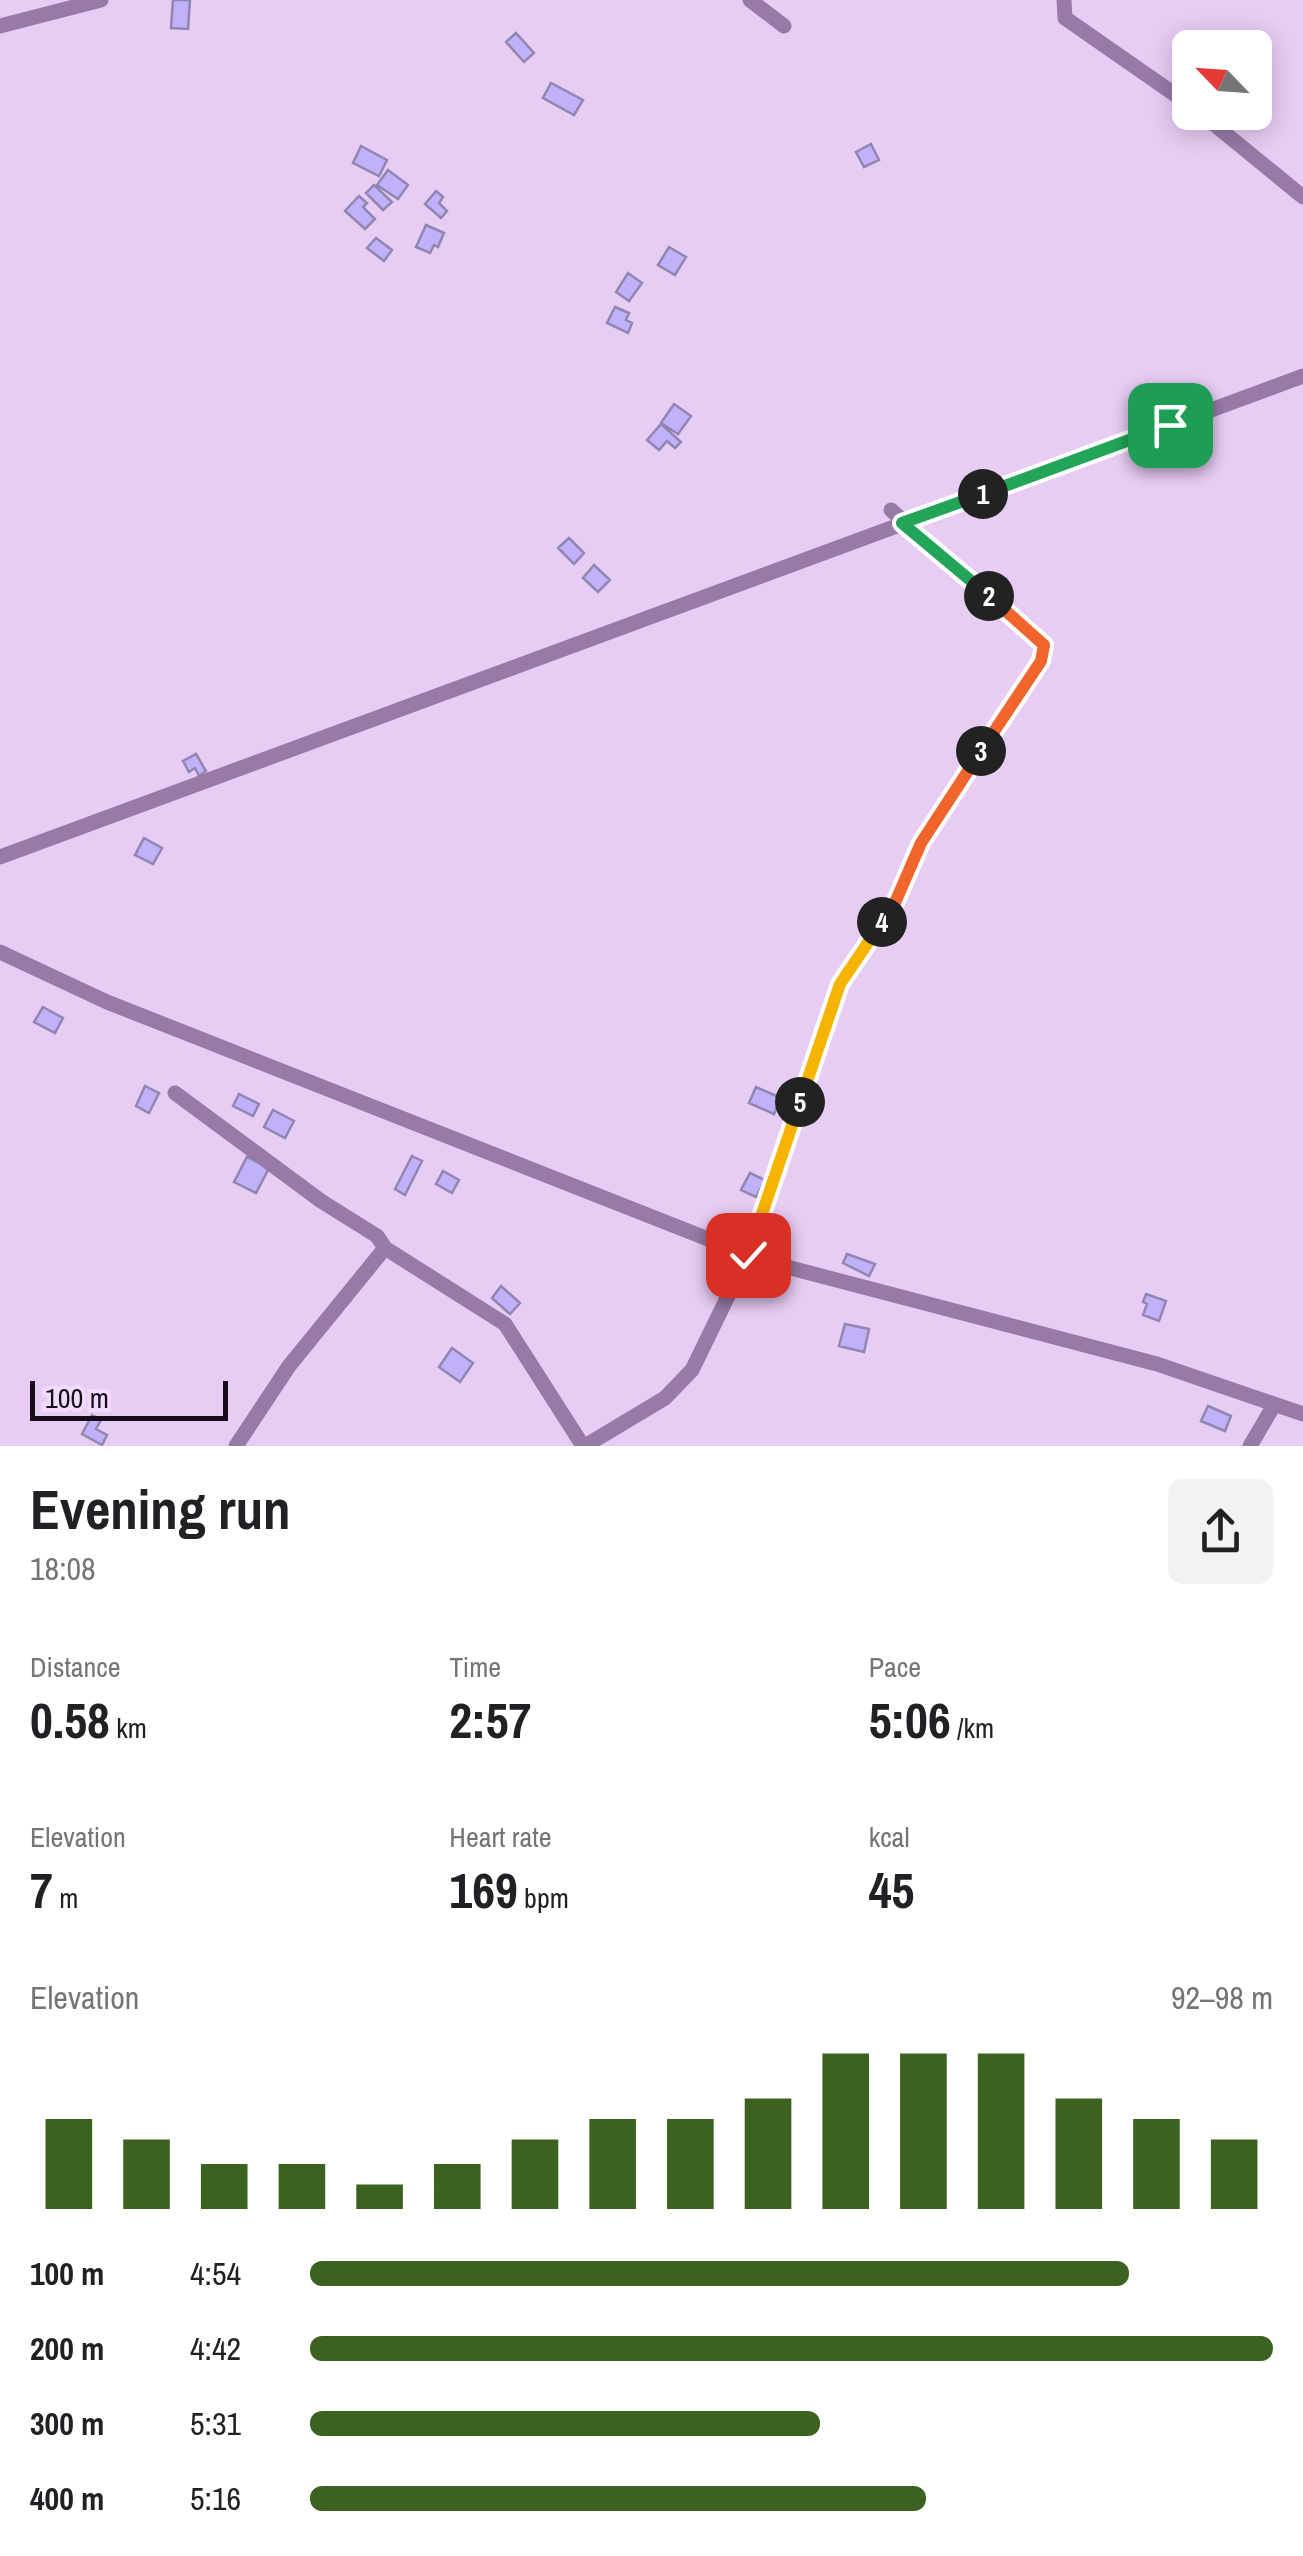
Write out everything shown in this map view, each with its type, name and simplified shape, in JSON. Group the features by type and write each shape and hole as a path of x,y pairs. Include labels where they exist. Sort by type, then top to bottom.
{"street":[{"path":"0,26 101,0"},
{"path":"750,0 784,26"},
{"path":"1064,0 1065,18 1172,92"},
{"path":"1221,130 1303,197"},
{"path":"0,857 1303,376"},
{"path":"175,1093 321,1202 377,1236 385,1248 505,1324 584,1446 665,1398 692,1370 748,1255 840,984 894,905 921,843 1041,661 1044,645 891,510"},
{"path":"0,952 107,1002 748,1255 1157,1364 1303,1414"},
{"path":"236,1446 289,1366 385,1248"},
{"path":"1250,1446 1274,1404"}],"building":[{"path":"173,0 190,0 188,29 171,28"},
{"path":"516,33 534,53 524,62 506,42"},
{"path":"551,83 583,100 574,115 543,98"},
{"path":"871,144 879,160 864,167 856,152"},
{"path":"361,146 387,160 379,176 353,163"},
{"path":"388,170 408,185 398,199 377,185"},
{"path":"374,185 392,202 383,210 366,193"},
{"path":"436,191 443,197 439,203 447,211 441,218 425,204"},
{"path":"359,196 375,219 365,229 345,211"},
{"path":"426,225 444,233 438,247 434,245 430,253 416,247"},
{"path":"376,238 392,250 384,261 367,248"},
{"path":"669,247 686,257 675,275 658,265"},
{"path":"628,273 642,283 629,301 616,292"},
{"path":"615,307 629,313 626,320 632,323 628,333 607,323"},
{"path":"674,404 691,416 678,434 661,423"},
{"path":"661,424 681,442 675,448 667,441 659,450 647,440"},
{"path":"569,538 584,553 574,564 558,548"},
{"path":"594,565 610,580 598,592 583,578"},
{"path":"196,754 206,771 199,776 195,768 189,772 183,761"},
{"path":"144,838 162,848 153,864 135,855"},
{"path":"43,1007 63,1018 55,1033 34,1022"},
{"path":"145,1086 159,1093 149,1113 136,1106"},
{"path":"756,1087 781,1098 774,1114 749,1103"},
{"path":"239,1094 259,1104 253,1116 233,1106"},
{"path":"273,1110 294,1121 285,1138 264,1127"},
{"path":"412,1156 422,1161 405,1195 395,1189"},
{"path":"247,1157 269,1168 256,1193 234,1182"},
{"path":"443,1171 459,1180 452,1193 436,1184"},
{"path":"750,1173 765,1180 756,1197 741,1190"},
{"path":"847,1254 875,1264 869,1276 843,1263"},
{"path":"501,1286 520,1303 510,1314 492,1298"},
{"path":"1146,1294 1166,1301 1159,1321 1143,1315"},
{"path":"845,1324 869,1329 864,1352 839,1346"},
{"path":"452,1348 473,1363 460,1382 439,1367"},
{"path":"1208,1406 1231,1416 1225,1431 1201,1421"},
{"path":"92,1415 101,1420 96,1429 107,1435 102,1445 82,1434"}],"route":[{"path":"748,1255 840,984 894,905 921,843 1041,661 1044,645 902,523 1170,425"}]}
